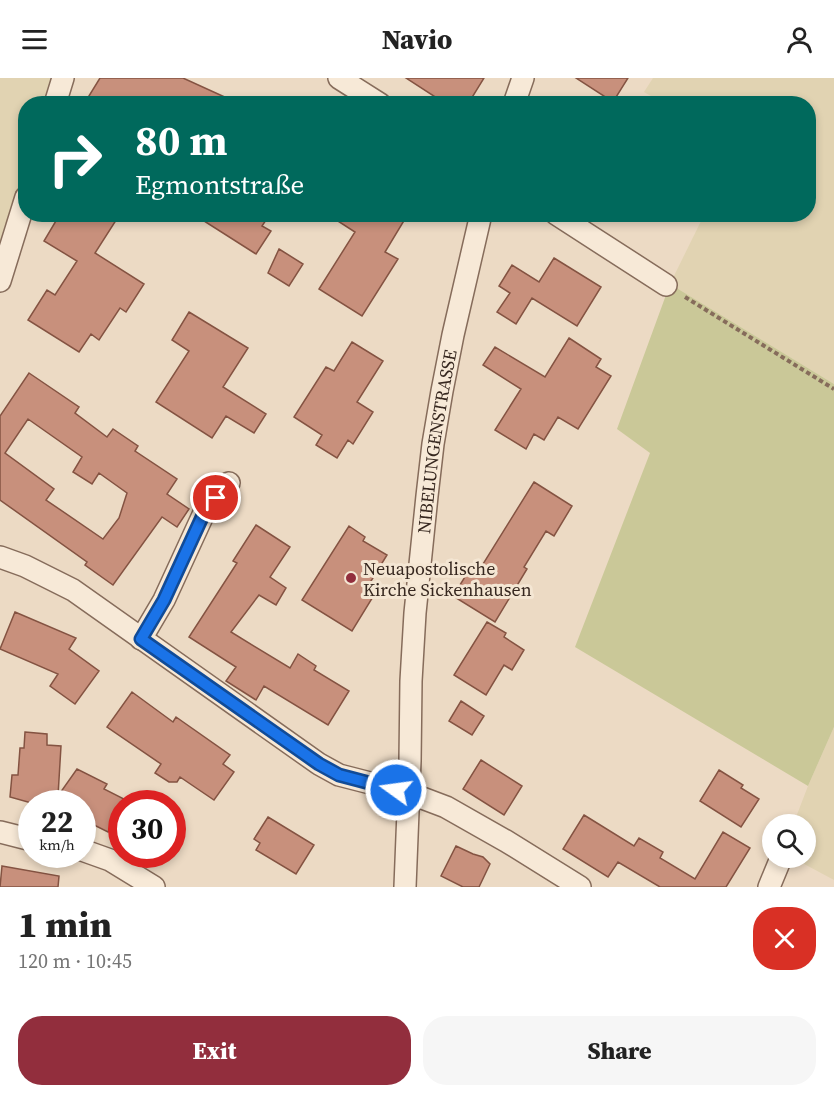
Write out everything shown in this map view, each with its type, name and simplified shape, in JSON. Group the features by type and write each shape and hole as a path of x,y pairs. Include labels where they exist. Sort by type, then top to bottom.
{"street":[{"path":"57,96 63,78"},
{"path":"339,78 367,96"},
{"path":"517,96 523,78"},
{"path":"0,281 18,222"},
{"name":"NIBELUNGENSTRASSE","path":"405,887 415,613 432,454 453,335 479,222"},
{"path":"568,222 666,285"},
{"path":"141,639 164,600 204,513 229,483"},
{"path":"0,557 73,590 319,764 339,775 426,799 469,819 580,887"},
{"path":"0,832 18,836"},
{"path":"96,855 110,860 154,887"},
{"path":"769,887 777,868"}],"path":[{"path":"666,285 834,389"}],"shaded area":[{"path":"0,78 54,78 48,96 18,96 18,194 0,254"},
{"path":"653,78 834,78 834,384 670,284 701,222 816,222 816,96 651,96 644,92"},
{"path":"670,284 834,384 834,727 808,786 575,647 650,453 617,429"},
{"path":"834,727 834,880 812,868 816,868 816,814 797,814"}],"building":[{"path":"100,78 183,78 222,96 89,96"},
{"path":"406,78 484,78 473,96 434,96"},
{"path":"576,78 628,78 617,96 604,96"},
{"path":"55,222 115,222 95,253 144,284 126,312 120,308 99,340 91,334 79,352 28,320 47,290 55,295 77,261 44,241"},
{"path":"206,222 265,222 262,226 271,231 256,254"},
{"path":"339,222 403,222 385,252 398,259 362,316 319,289 355,232"},
{"path":"279,249 303,264 289,286 268,273"},
{"path":"554,258 601,287 577,326 532,298 516,324 497,312 510,293 499,286 512,265 539,282"},
{"path":"189,312 248,348 223,387 266,414 254,433 226,416 212,438 156,402 189,351 172,340"},
{"path":"569,338 601,359 596,367 611,376 578,429 558,417 544,440 534,434 526,449 495,430 521,389 483,365 495,347 545,377"},
{"path":"352,342 383,361 357,402 373,412 353,444 348,440 337,458 316,445 322,435 294,417 326,367 334,371"},
{"path":"29,373 79,407 75,413 107,437 113,429 138,446 135,451 177,479 167,494 189,509 177,527 162,517 113,585 85,565 87,562 0,500 0,416","holes":["28,419 82,457 73,472 92,484 99,473 127,493 119,518 103,539 46,500 54,489 5,453"]},
{"path":"534,482 572,506 554,536 546,531 524,567 527,569 495,622 453,596 468,572 475,577"},
{"path":"256,525 290,547 270,577 286,588 276,605 259,595 231,632 290,668 298,654 316,666 314,670 349,691 328,725 264,686 256,700 226,681 236,667 189,637 237,563 233,561"},
{"name":"Neuapostolische Kirche Sickenhausen","path":"349,526 365,537 363,541 387,555 371,581 379,587 352,631 302,600"},
{"path":"15,612 76,638 69,649 99,671 75,704 50,686 58,674 0,649"},
{"path":"487,622 506,633 504,637 524,650 512,670 504,665 486,695 454,675"},
{"path":"132,692 173,722 176,717 230,755 223,764 234,772 214,800 180,777 177,782 169,782 155,773 161,764 107,727"},
{"path":"461,701 484,716 472,735 449,721"},
{"path":"25,732 47,734 47,745 61,746 58,790 18,790 18,799 10,797 12,775 18,775 20,748 24,748"},
{"path":"481,760 522,786 504,815 463,789"},
{"path":"77,769 107,784 104,789 108,791 108,832 96,826 96,790 62,790"},
{"path":"719,770 743,785 741,788 759,799 741,827 700,801"},
{"path":"584,815 634,846 639,838 663,852 660,858 695,879 723,832 750,848 726,887 660,887 618,862 608,877 563,849"},
{"path":"268,817 314,845 296,874 256,850 260,843 254,839"},
{"path":"456,846 483,857 490,864 479,887 463,887 441,876"},
{"path":"2,866 59,876 58,887 0,887"}],"place":[{"name":"Neuapostolische Kirche Sickenhausen","path":"351,578"}],"route":[{"path":"216,498 204,513 164,600 141,639 319,764 339,775 396,790"}]}
